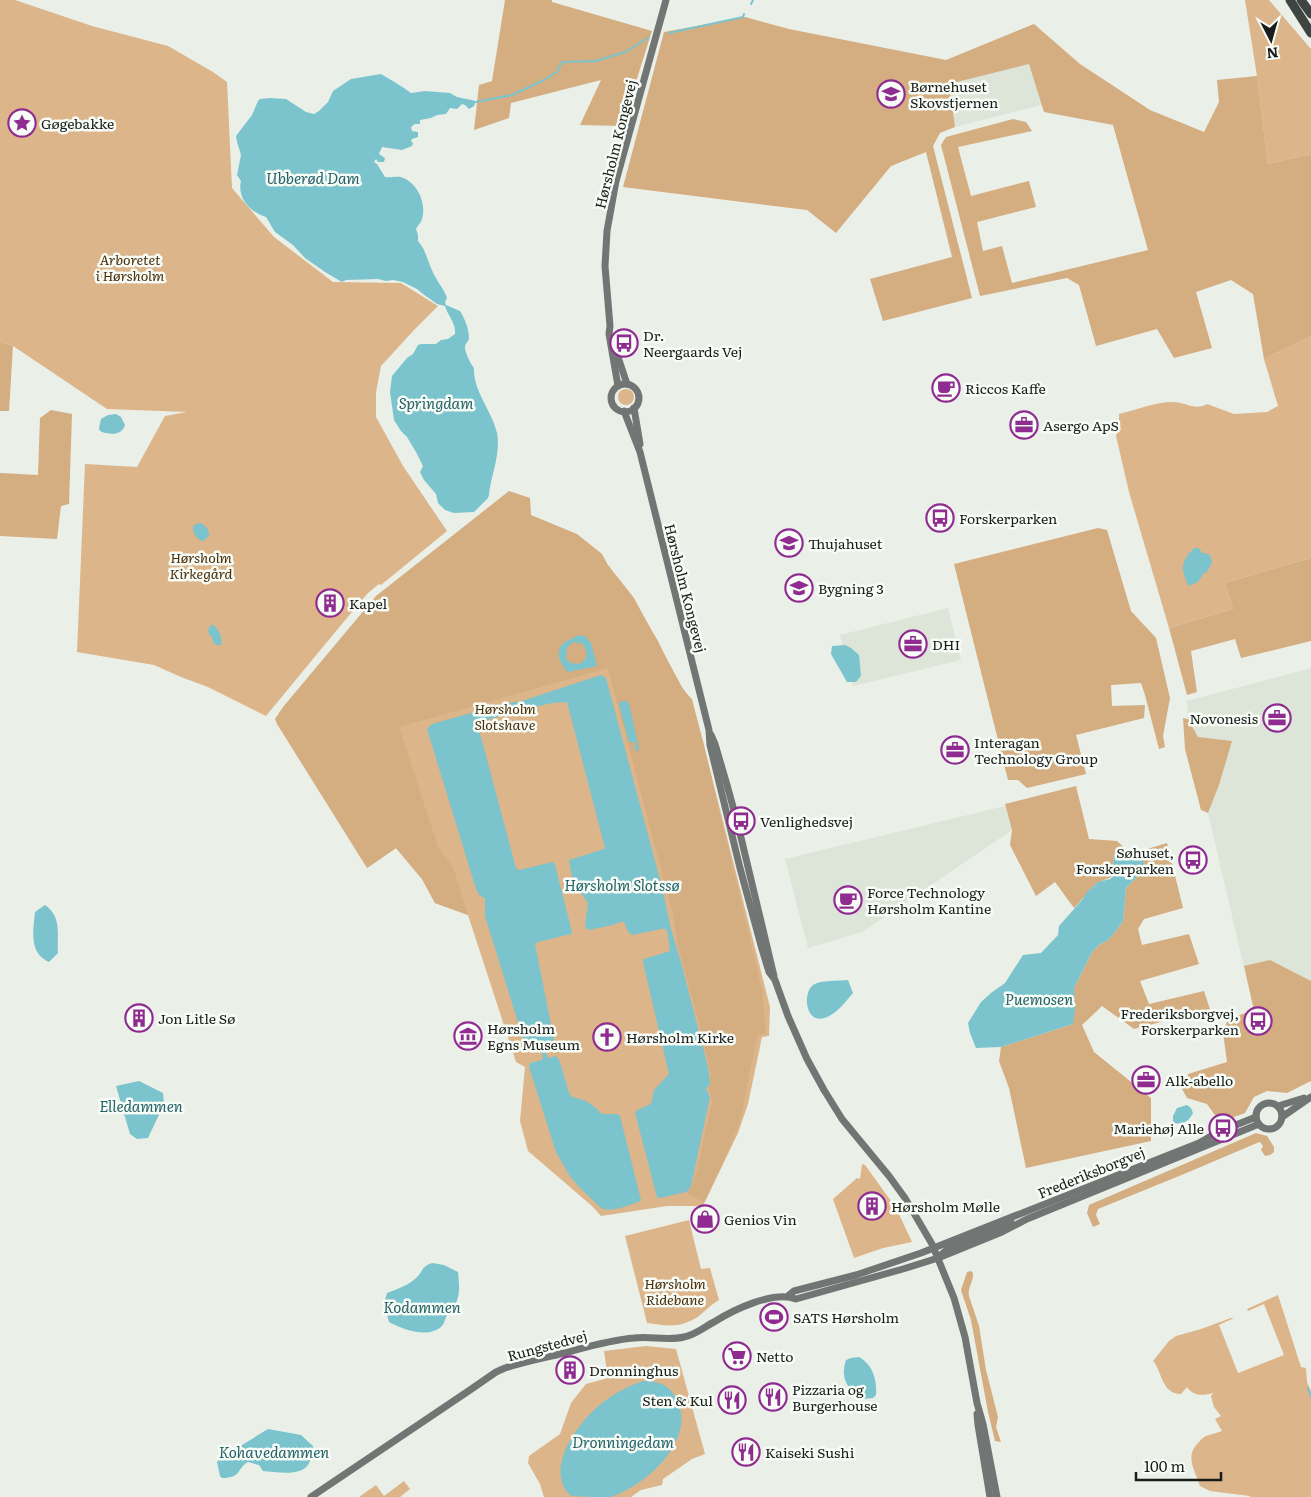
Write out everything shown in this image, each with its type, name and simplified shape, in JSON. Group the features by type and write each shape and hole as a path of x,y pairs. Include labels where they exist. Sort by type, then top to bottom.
{"highway":[{"path":"1290,0 1311,33"},
{"path":"1301,0 1311,14"}],"main road":[{"name":"Hørsholm Kongevej","path":"618,386 609,334 605,266 607,230 616,181 666,0"},
{"name":"Hørsholm Kongevej","path":"610,326 614,333 626,384"},
{"path":"626,384 636,388 639,399 638,404 634,408 624,411 618,409 612,401 612,393 618,386 626,384"},
{"name":"Hørsholm Kongevej","path":"634,408 640,452 709,730 728,785 775,980"},
{"name":"Hørsholm Kongevej","path":"624,411 640,452"},
{"name":"Hørsholm Kongevej","path":"709,730 710,746 755,926 770,972 807,1058 824,1090 842,1119 905,1198 934,1248 954,1298 965,1337 977,1403"},
{"path":"721,788 726,799 742,859 747,862"},
{"path":"1311,1096 1282,1117 1274,1128 1267,1129 1257,1120 1258,1109 1265,1104 1270,1103 1278,1106 1311,1096"},
{"path":"1278,1106 1282,1117"},
{"name":"Frederiksborgvej","path":"934,1248 1199,1143 1218,1132 1257,1120"},
{"name":"Frederiksborgvej","path":"938,1258 1002,1232 1027,1218 1257,1120"},
{"path":"938,1258 948,1249 1018,1218 1023,1212"},
{"path":"834,1288 846,1282 924,1258 934,1248"},
{"name":"Rungstedvej","path":"788,1296 794,1291 856,1275 934,1248"},
{"name":"Rungstedvej","path":"311,1497 496,1372 606,1342 636,1337 684,1338 736,1310 773,1298 788,1296 796,1299 903,1270 938,1258"},
{"path":"977,1403 978,1425 990,1497"},
{"path":"977,1403 997,1497"}],"shaded area":[{"path":"505,0 552,0 552,2 652,31 622,126 580,125 601,80 511,103 509,118 474,130 479,85 492,81"},
{"path":"745,17 789,29 946,60 1034,24 1080,64 1150,110 1204,132 1219,102 1217,80 1257,76 1268,164 1311,154 1311,336 1264,359 1253,294 1231,280 1196,292 1212,348 1174,358 1157,329 1096,346 1079,285 1067,278 980,296 941,145 946,137 1013,119 1026,122 1032,131 958,147 971,196 1029,181 1036,207 977,222 983,251 1002,246 1012,283 1148,250 1113,125 1044,112 1029,64 949,84 955,127 940,133 933,146 972,298 883,321 870,279 952,257 926,152 891,166 836,233 807,210 623,187 664,32"},
{"path":"1029,64 1042,105 955,127 949,84"},
{"path":"0,342 13,346 9,411 0,411"},
{"path":"51,410 72,414 69,504 61,506 57,539 0,536 0,473 38,475 40,418"},
{"path":"509,491 530,498 531,515 577,534 602,554 608,565 634,598 682,687 692,701 703,741 762,990 766,1033 757,1036 740,1122 704,1202 688,1194 697,1171 712,1100 708,1086 711,1075 678,946 673,914 608,668 399,727 438,847 453,867 468,915 435,903 422,879 396,848 367,868 275,719 376,596"},
{"path":"1098,528 1107,530 1131,611 1156,638 1170,698 1163,736 1165,747 1159,749 1141,683 1111,685 1112,706 1145,705 1144,718 1076,735 1086,774 1027,788 1018,780 1008,780 954,564"},
{"path":"1311,558 1311,641 1241,658 1235,639 1191,651 1197,692 1187,695 1169,628 1233,609 1225,583"},
{"path":"948,608 961,660 853,686 840,635"},
{"path":"1311,668 1311,996 1254,1010 1208,813 1219,785 1232,741 1198,737 1188,719 1187,701"},
{"path":"1183,718 1188,719 1198,737 1232,741 1219,785 1208,813 1201,810 1185,749"},
{"path":"1076,786 1089,839 1117,841 1127,850 1114,855 1115,875 1096,884 1074,908 1055,882 1036,896 1010,845 1012,830 1005,804"},
{"path":"1005,806 1012,830 862,932 808,948 785,859"},
{"path":"1167,843 1183,908 1144,919 1138,929 1142,945 1189,934 1199,964 1140,981 1149,1004 1204,991 1210,1009 1134,1029 1102,1006 1082,1025 1094,1052 1151,1098 1151,1141 1026,1168 1009,1088 999,1061 1001,1047 1073,1024 1074,988 1092,952 1108,940 1123,921 1126,888 1137,877 1142,856 1137,852"},
{"path":"1270,960 1311,981 1311,1081 1287,1093 1267,1091 1254,1097 1245,1113 1220,1122 1207,1104 1187,1098 1181,1087 1188,1081 1188,1074 1227,1062 1223,1032 1228,1019 1254,1010 1244,966"},
{"path":"1256,1133 1267,1136 1274,1147 1274,1152 1265,1156 1261,1150 1263,1146 1260,1142 1257,1143 1098,1209 1096,1215 1100,1224 1093,1227 1087,1213 1089,1205"},
{"path":"971,1271 973,1276 969,1296 979,1326 986,1370 998,1417 996,1427 1001,1442 995,1441 971,1320 961,1290 967,1272"}],"green space":[{"name":"Arboretet i Hørsholm","path":"0,0 15,0 92,26 168,46 213,72 227,82 232,188 274,237 333,282 401,283 438,306 381,366 376,392 376,417 403,466 447,531 381,585 379,584 368,593 266,716 208,687 154,665 77,652 85,464 137,467 165,416 187,412 107,409 13,346 0,342"},
{"path":"1245,0 1269,0 1311,49 1311,154 1268,164"},
{"path":"1311,336 1311,558 1225,583 1233,609 1169,628 1129,492 1116,436 1119,414 1166,402 1177,402 1199,407 1207,404 1234,414 1267,412 1278,406 1264,359"},
{"path":"626,389 632,391 634,397 632,403 626,405 620,403 618,397 620,391"},
{"name":"Hørsholm Slotshave","path":"529,516 633,599 658,641 681,688 692,699 770,1007 769,1036 762,1037 748,1104 738,1133 703,1206 667,1206 601,1216 528,1151 520,1121 525,1067 516,1062 468,915 435,903 422,879 396,848 367,868 378,597"},
{"path":"862,1164 865,1165 896,1208 912,1242 883,1248 854,1258 833,1199 857,1178 860,1179"},
{"name":"Hørsholm Ridebane","path":"689,1220 701,1269 710,1268 719,1300 698,1317 679,1325 647,1323 625,1236"},
{"path":"1278,1295 1301,1367 1306,1368 1307,1382 1311,1391 1311,1497 1250,1497 1210,1491 1200,1486 1191,1459 1193,1449 1203,1438 1222,1431 1215,1419 1221,1416 1214,1407 1211,1396 1213,1393 1206,1395 1198,1394 1192,1392 1187,1387 1181,1394 1174,1393 1166,1386 1153,1361 1169,1341 1176,1336 1231,1318 1234,1318 1219,1325 1238,1373 1284,1355 1264,1304 1248,1311 1247,1309"},
{"path":"646,1346 676,1349 705,1454 692,1459 663,1479 662,1485 641,1490 631,1497 544,1497 540,1484 528,1463 529,1456 560,1434 571,1403 586,1384 608,1378 604,1351"},
{"path":"404,1481 410,1489 400,1497 359,1497 376,1485 384,1496"}],"water":[{"name":"Ubberød Dam","path":"381,74 411,93 425,91 450,93 457,97 476,101 474,106 469,109 462,104 457,109 450,108 446,114 420,120 420,124 415,124 411,127 412,131 418,132 418,137 411,141 413,143 412,146 402,150 382,147 379,154 385,158 384,162 378,162 376,159 374,162 385,177 401,177 412,183 422,200 422,220 416,229 418,241 425,251 434,274 446,294 446,305 460,311 465,321 469,339 465,346 466,351 474,368 476,385 495,425 498,449 488,498 474,512 454,513 445,510 438,503 436,494 420,472 423,466 416,452 394,420 390,392 392,376 407,358 413,354 418,345 436,344 455,334 453,323 445,306 437,304 417,289 403,282 378,279 346,280 342,282 325,272 305,258 293,245 275,232 266,217 250,208 243,199 240,187 241,181 237,175 241,155 236,136 252,115 260,99 286,99 306,112 314,114 328,102 333,91 351,79"},
{"path":"116,414 121,417 125,425 123,429 118,433 111,434 100,431 101,419 108,415"},
{"path":"199,523 205,526 209,532 209,536 203,541 195,536 193,531 193,526"},
{"path":"1195,548 1199,548 1202,553 1210,555 1212,563 1198,582 1188,586 1183,567 1186,558"},
{"path":"211,625 214,625 220,633 222,644 215,644 212,636 209,635 208,630"},
{"path":"579,635 585,636 591,643 597,666 568,672 560,660 559,649","holes":["573,642 583,644 587,653 585,660 579,664 570,663 566,658 567,648"]},
{"path":"845,645 859,655 861,676 856,682 847,682 831,654 832,646"},
{"name":"Hørsholm Slotssø","path":"601,675 606,678 708,1067 710,1084 706,1089 710,1097 691,1186 686,1192 657,1197 635,1113 637,1110 651,1104 654,1090 669,1074 643,962 644,959 670,951 667,930 661,929 632,935 628,932 624,922 589,930 585,925 588,903 573,882 569,860 605,848 567,702 527,708 480,722 478,726 516,868 519,870 553,862 555,865 572,932 571,934 535,944 554,1039 554,1044 546,1046 545,1050 548,1058 555,1056 560,1062 569,1093 572,1097 588,1102 602,1114 617,1114 620,1116 641,1201 610,1210 601,1208 579,1187 569,1175 556,1152 529,1067 530,1063 542,1060 543,1056 539,1048 528,1048 525,1045 485,916 485,898 480,896 476,889 427,729 432,724 503,704 522,701"},
{"path":"623,701 627,701 629,704 639,749 637,751 635,750 635,742 629,742 619,705"},
{"name":"Puemosen","path":"1127,850 1138,854 1144,863 1137,877 1126,888 1123,921 1108,940 1092,952 1074,988 1075,1008 1073,1024 1001,1047 976,1048 968,1023 981,1002 1005,983 1023,955 1041,953 1058,935 1059,926 1087,892 1098,882 1110,879 1115,875 1114,855"},
{"path":"45,905 54,915 58,926 58,953 49,962 38,953 34,941 35,912"},
{"path":"848,980 853,993 840,1007 833,1014 824,1018 818,1019 813,1017 807,1001 813,985 825,981"},
{"name":"Elledammen","path":"139,1081 163,1093 164,1104 148,1138 137,1139 130,1134 116,1086"},
{"path":"1187,1105 1193,1113 1190,1118 1183,1123 1173,1123 1173,1116 1177,1108"},
{"name":"Kodammen","path":"432,1263 444,1265 458,1272 458,1298 443,1325 436,1330 423,1333 402,1328 389,1322 384,1303 387,1293 411,1282 424,1267"},
{"path":"859,1357 868,1364 875,1378 876,1395 873,1398 861,1399 852,1391 844,1377 846,1360"},
{"name":"Dronningedam","path":"643,1381 654,1382 667,1387 677,1400 681,1415 680,1431 674,1446 652,1472 624,1492 610,1497 572,1496 563,1485 561,1467 567,1446 573,1436 587,1417 602,1403 622,1390"},
{"name":"Kohavedammen","path":"268,1429 301,1435 313,1446 311,1459 307,1466 296,1472 275,1472 263,1471 259,1465 248,1462 236,1475 222,1478 217,1462 223,1453 242,1445"}],"waterway":[{"path":"751,4 753,0"},
{"path":"669,33 743,17 744,14"},
{"path":"476,102 512,95 557,72 562,62 596,61 625,52 648,38"},
{"path":"1308,1388 1311,1397"}],"place":[{"name":"Børnehuset Skovstjernen","path":"891,94"},
{"name":"Gøgebakke","path":"22,123"},
{"name":"Dr. Neergaards Vej","path":"624,343"},
{"name":"Riccos Kaffe","path":"946,388"},
{"name":"Asergo ApS","path":"1024,425"},
{"name":"Forskerparken","path":"940,518"},
{"name":"Thujahuset","path":"789,543"},
{"name":"Bygning 3","path":"799,588"},
{"name":"Kapel","path":"330,603"},
{"name":"DHI","path":"913,644"},
{"name":"Novonesis","path":"1277,718"},
{"name":"Interagan Technology Group","path":"955,750"},
{"name":"Venlighedsvej","path":"741,821"},
{"name":"Søhuset, Forskerparken","path":"1193,860"},
{"name":"Force Technology Hørsholm Kantine","path":"848,900"},
{"name":"Jon Litle Sø","path":"139,1018"},
{"name":"Frederiksborgvej, Forskerparken","path":"1258,1021"},
{"name":"Hørsholm Egns Museum","path":"468,1036"},
{"name":"Hørsholm Kirke","path":"607,1037"},
{"name":"Alk-abello","path":"1146,1080"},
{"name":"Mariehøj Alle","path":"1223,1128"},
{"name":"Hørsholm Mølle","path":"872,1206"},
{"name":"Genios Vin","path":"705,1219"},
{"name":"SATS Hørsholm","path":"774,1317"},
{"name":"Netto","path":"737,1356"},
{"name":"Dronninghus","path":"570,1370"},
{"name":"Pizzaria og Burgerhouse","path":"773,1397"},
{"name":"Sten & Kul","path":"732,1400"},
{"name":"Kaiseki Sushi","path":"746,1452"}],"water label":[{"name":"Springdam","path":"436,402"}],"park label":[{"name":"Hørsholm Kirkegård","path":"201,566"}]}
